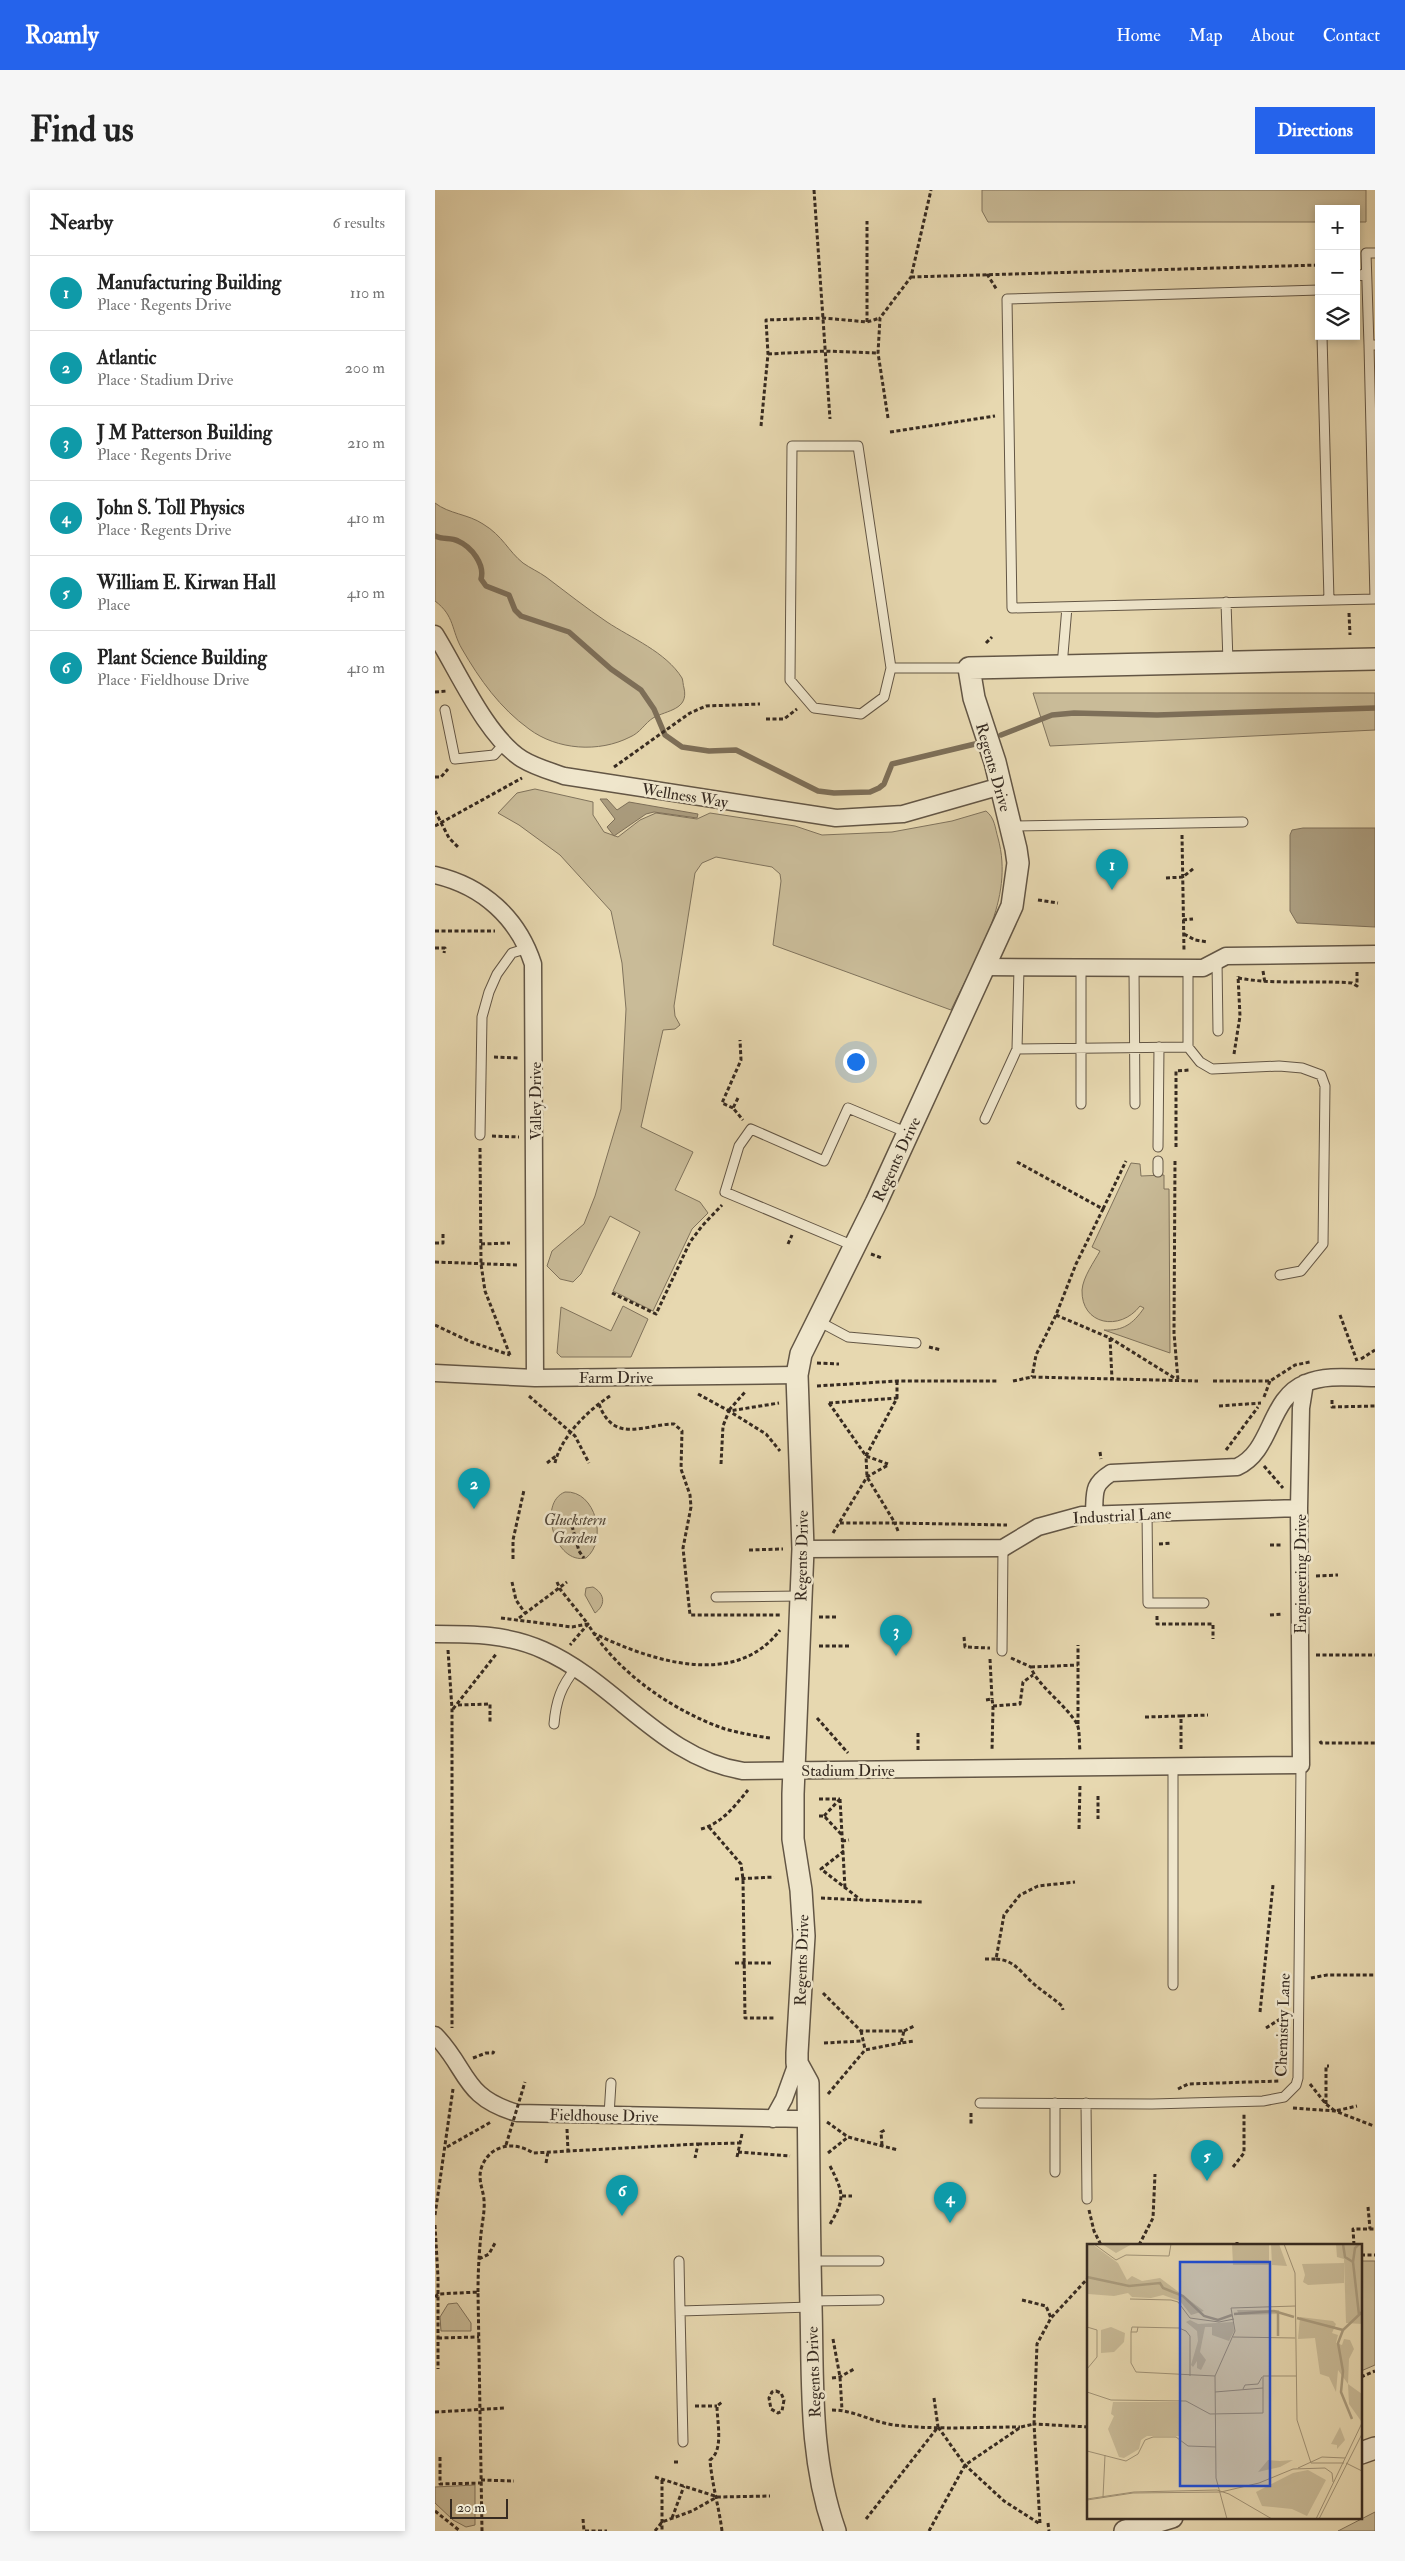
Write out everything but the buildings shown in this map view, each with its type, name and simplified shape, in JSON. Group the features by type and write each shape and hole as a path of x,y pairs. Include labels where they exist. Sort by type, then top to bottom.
{"street":[{"name":"Wellness Way","path":"435,634 489,725 499,749 540,769 564,776 836,818 903,814 1001,786"},
{"path":"969,668 1062,668 1375,658"},
{"name":"Regents Drive","path":"773,2119 784,2098 797,2063 805,1936 801,1890 793,1839 793,1770 801,1596 795,1549 807,1375 799,1358 855,1246 908,1133 1013,900 1018,863 1011,826 1001,786 974,698 969,668"},
{"name":"Valley Drive","path":"435,875 455,880 495,904 510,918 528,948 533,964 535,989 535,1378"},
{"path":"984,967 1203,968 1224,958 1375,954"},
{"name":"Farm Drive","path":"435,1373 535,1378 807,1375"},
{"path":"1094,1514 1095,1490 1098,1481 1111,1473 1226,1469 1245,1464 1260,1446 1289,1393 1305,1383 1327,1378 1375,1378"},
{"name":"Engineering Drive","path":"1301,1766 1299,1508 1301,1408 1305,1383"},
{"name":"Industrial Lane","path":"795,1549 1003,1548 1043,1525 1072,1516 1299,1508"},
{"name":"Stadium Drive","path":"435,1634 484,1634 507,1638 543,1650 576,1668 671,1742 696,1758 714,1765 743,1771 1301,1766"},
{"name":"Fieldhouse Drive","path":"435,2035 476,2092 487,2101 517,2113 816,2119"},
{"name":"Regents Drive","path":"797,2063 808,2083 816,2119 810,2261 815,2443 822,2488 835,2531"},
{"path":"1363,2453 1375,2448"},
{"path":"1125,2531 1169,2518"}],"lane":[{"path":"1315,290 1007,299 1012,608 1375,599 1371,300 1366,273 1370,253"},
{"path":"1360,275 1366,273"},
{"path":"1322,340 1329,600"},
{"path":"792,446 859,446 891,668 884,697 861,714 814,708 790,680 792,446"},
{"path":"1226,602 1228,662"},
{"path":"1062,668 1067,606"},
{"path":"891,668 969,668"},
{"path":"445,710 455,759 499,749"},
{"path":"1011,826 1243,822"},
{"path":"479,1135 482,1017 489,992 508,958 512,953 528,948"},
{"path":"1218,1032 1224,958"},
{"path":"985,1119 1017,1049 1019,968"},
{"path":"1081,968 1081,1104"},
{"path":"1134,968 1133,1047 1135,1104"},
{"path":"1188,968 1188,1047 1200,1062 1212,1069 1279,1066 1302,1068 1321,1075 1325,1086 1323,1244 1301,1271 1281,1275"},
{"path":"1158,1147 1159,1047"},
{"path":"1017,1049 1188,1047"},
{"path":"855,1246 725,1192 739,1146 751,1129 824,1161 848,1108 908,1133"},
{"path":"1158,1161 1158,1172"},
{"path":"817,1321 848,1337 916,1343"},
{"path":"1147,1512 1148,1603 1203,1604"},
{"path":"1002,1651 1003,1548"},
{"path":"716,1597 801,1596"},
{"path":"555,1724 555,1705 561,1689 576,1668"},
{"name":"Chemistry Lane","path":"980,2103 1153,2104 1263,2101 1284,2097 1296,2084 1301,1766"},
{"path":"1173,1767 1173,1985"},
{"path":"609,2116 611,2083"},
{"path":"1055,2103 1055,2172"},
{"path":"1086,2103 1087,2199"},
{"path":"679,2261 683,2442"},
{"path":"810,2261 879,2261"},
{"path":"681,2311 879,2300"}],"path":[{"path":"815,190 830,419"},
{"path":"888,418 878,353 880,318 911,277 931,190"},
{"path":"867,221 867,322"},
{"path":"911,277 1315,264"},
{"path":"987,274 997,290"},
{"path":"761,426 768,354 766,320 824,318 867,322 880,318"},
{"path":"768,354 826,351 878,353"},
{"path":"890,432 984,416 1009,416"},
{"path":"1349,600 1350,635"},
{"path":"986,643 992,636"},
{"path":"766,719 784,719 807,700"},
{"path":"614,766 690,713 706,706 760,704"},
{"path":"435,826 526,776 499,749"},
{"path":"435,811 449,838 459,848"},
{"path":"1182,842 1184,957 1188,968"},
{"path":"1166,878 1183,877 1194,868"},
{"path":"1038,900 1058,903"},
{"path":"1183,920 1193,920"},
{"path":"435,931 491,931"},
{"path":"1184,934 1195,940 1208,942"},
{"path":"435,948 445,948 445,953"},
{"path":"1224,958 1239,966 1241,1015 1232,1069"},
{"path":"1238,978 1265,983 1318,981 1352,983 1357,986 1356,965"},
{"path":"740,1040 741,1060 722,1103 733,1108 751,1129"},
{"path":"482,1057 521,1058"},
{"path":"1176,1147 1176,1071 1212,1069"},
{"path":"733,1108 738,1098"},
{"path":"435,1325 471,1342 510,1355 485,1290 481,1264 479,1135 522,1137"},
{"path":"1033,1377 1036,1355 1056,1315 1076,1264 1126,1161"},
{"path":"1175,1161 1174,1333 1178,1380"},
{"path":"1017,1162 1103,1209"},
{"path":"1027,1163 1027,1168"},
{"path":"612,1293 656,1314 690,1242 702,1226 717,1212 729,1194"},
{"path":"435,1243 443,1243 443,1233"},
{"path":"481,1244 510,1243"},
{"path":"435,1262 518,1265"},
{"path":"1056,1315 1110,1338 1178,1380"},
{"path":"1340,1315 1357,1362 1375,1350"},
{"path":"1110,1338 1112,1379"},
{"path":"807,1375 839,1364"},
{"path":"807,1375 897,1381 998,1381"},
{"path":"1013,1381 1033,1377 1198,1381"},
{"path":"897,1381 897,1398 866,1456 867,1477 895,1523 904,1548"},
{"path":"1221,1456 1261,1403 1271,1381"},
{"path":"721,1464 723,1426 729,1411 749,1388"},
{"path":"521,1390 571,1432 583,1449 589,1463"},
{"path":"692,1391 766,1434 781,1453"},
{"path":"555,1463 560,1445 571,1432 599,1404 617,1392"},
{"path":"831,1535 867,1477 888,1465 866,1456 829,1403 897,1398"},
{"path":"1332,1400 1332,1407 1375,1406"},
{"path":"729,1411 785,1402"},
{"path":"1219,1406 1261,1403"},
{"path":"599,1404 607,1419 623,1429 640,1430 674,1424 682,1431 681,1468 690,1495 691,1507 683,1548 690,1615 786,1615"},
{"path":"1101,1452 1100,1459 1109,1459"},
{"path":"547,1463 557,1455"},
{"path":"513,1559 513,1540 524,1490"},
{"path":"839,1523 1013,1525"},
{"path":"572,1526 579,1551 584,1558"},
{"path":"1270,1545 1285,1545"},
{"path":"749,1550 795,1549"},
{"path":"1313,1576 1338,1575"},
{"path":"512,1582 516,1600 525,1613"},
{"path":"452,1709 493,1659 519,1619 567,1582"},
{"path":"1157,1603 1157,1624 1213,1624 1213,1638"},
{"path":"1270,1615 1286,1614"},
{"path":"818,1617 836,1617"},
{"path":"496,1618 519,1619 572,1627 588,1624 606,1652 665,1698 702,1719 726,1729 770,1738"},
{"path":"593,1633 625,1649 665,1661 705,1665 734,1661 756,1653 772,1640 785,1623"},
{"path":"964,1637 965,1647 990,1648 1002,1651 1011,1658 1031,1667 1078,1665"},
{"path":"1078,1645 1077,1725 1080,1751"},
{"path":"818,1646 850,1646"},
{"path":"990,1648 993,1706 992,1750"},
{"path":"449,1651 452,1709 452,2020"},
{"path":"1313,1655 1375,1654"},
{"path":"1031,1667 1033,1675 1077,1725"},
{"path":"993,1706 1020,1704 1023,1682 1033,1675"},
{"path":"986,1700 992,1700"},
{"path":"457,1705 490,1704 490,1724"},
{"path":"1145,1717 1208,1715"},
{"path":"1181,1716 1181,1750"},
{"path":"817,1718 849,1753"},
{"path":"918,1733 918,1752"},
{"path":"1321,1743 1375,1743"},
{"path":"1079,1829 1080,1776"},
{"path":"701,1829 709,1827 729,1813 748,1790"},
{"path":"1098,1796 1098,1819"},
{"path":"819,1799 840,1799"},
{"path":"824,1816 840,1799"},
{"path":"840,1799 845,1889"},
{"path":"819,1816 824,1816 842,1834"},
{"path":"709,1827 741,1864 743,1879 745,2018 774,2018"},
{"path":"842,1841 849,1840"},
{"path":"843,1851 821,1869 861,1900"},
{"path":"735,1879 774,1878"},
{"path":"996,1959 1004,1915 1020,1895 1038,1886 1075,1882"},
{"path":"1260,2012 1273,1886"},
{"path":"821,1898 923,1902"},
{"path":"985,1959 1004,1960 1020,1968 1033,1983 1062,2006 1063,2010"},
{"path":"735,1963 771,1963"},
{"path":"1310,1978 1327,1975 1375,1975"},
{"path":"823,1993 861,2031 865,2050"},
{"path":"1267,2028 1286,2016"},
{"path":"861,2031 903,2031 914,2026"},
{"path":"901,2043 903,2031"},
{"path":"822,2100 865,2050 914,2041"},
{"path":"824,2043 863,2042"},
{"path":"470,2060 485,2053 493,2053 494,2051"},
{"path":"1326,2104 1326,2066 1329,2066"},
{"path":"1170,2092 1188,2084 1281,2081"},
{"path":"506,2145 525,2082"},
{"path":"1310,2084 1326,2104 1335,2111"},
{"path":"435,2215 453,2086"},
{"path":"1335,2111 1357,2106"},
{"path":"1295,2107 1335,2111 1374,2126"},
{"path":"1233,2167 1244,2153 1244,2114 1235,2113"},
{"path":"816,2119 847,2137 897,2150"},
{"path":"446,2147 487,2127 493,2120"},
{"path":"567,2129 568,2151"},
{"path":"882,2145 881,2132 885,2130"},
{"path":"824,2156 847,2137"},
{"path":"482,2531 478,2259 484,2199 479,2183 482,2165 496,2150 506,2145 516,2145 533,2153 741,2143 737,2157"},
{"path":"695,2158 698,2144"},
{"path":"546,2163 548,2152"},
{"path":"739,2152 793,2156"},
{"path":"826,2231 840,2207 842,2196 841,2187 828,2164"},
{"path":"1140,2244 1153,2218 1155,2174"},
{"path":"842,2196 852,2196"},
{"path":"1087,2199 1094,2231 1100,2244"},
{"path":"1368,2207 1373,2221 1370,2229"},
{"path":"435,2227 438,2369"},
{"path":"1354,2244 1353,2229 1375,2229"},
{"path":"478,2259 489,2254 495,2243"},
{"path":"934,2398 938,2427 965,2465 1004,2501 1040,2524 1034,2424 1037,2344 1051,2318 1087,2279"},
{"path":"436,2295 478,2292"},
{"path":"1022,2300 1046,2306 1051,2318"},
{"path":"831,2331 840,2377 841,2410 891,2424 938,2427 1021,2427 1034,2424 1087,2427"},
{"path":"438,2338 479,2338"},
{"path":"840,2377 855,2369"},
{"path":"1363,2376 1375,2371"},
{"path":"772,2392 781,2393 784,2400 782,2410 774,2412 767,2400 772,2392"},
{"path":"683,2406 717,2406 722,2402"},
{"path":"717,2406 718,2446 716,2456 710,2460 712,2484 717,2497 722,2531"},
{"path":"435,2412 505,2408"},
{"path":"866,2519 938,2427"},
{"path":"929,2531 965,2465 1021,2427"},
{"path":"440,2457 441,2484 514,2481"},
{"path":"674,2462 680,2462"},
{"path":"655,2477 717,2497 770,2496"},
{"path":"662,2480 662,2531"},
{"path":"671,2519 685,2486"},
{"path":"655,2531 662,2522 692,2511 717,2497"},
{"path":"435,2511 460,2531"},
{"path":"583,2519 585,2531 607,2531"},
{"path":"1048,2523 1049,2531"}],"green space":[{"path":"982,190 1366,190 1366,222 1360,222 1360,205 1315,205 1315,222 988,222 982,211"},
{"path":"435,503 446,510 471,518 490,529 523,563 546,577 607,622 658,653 675,669 682,679 685,695 680,705 653,718 630,737 618,742 592,747 578,747 552,741 540,736 519,721 500,703 476,672 462,649 446,612 435,601"},
{"path":"1033,693 1375,693 1375,730 1050,746"},
{"path":"535,789 593,802 593,815 604,832 618,837 640,820 656,813 697,819 710,813 795,826 822,835 892,832 952,821 986,811 993,820 998,838 1002,861 997,905 981,948 951,1010 773,945 781,881 780,874 772,867 716,857 702,863 695,873 674,1006 675,1016 680,1025 675,1029 663,1030 641,1127 693,1152 675,1190 700,1202 708,1213 692,1229 653,1311 613,1291 640,1232 610,1216 581,1274 573,1282 560,1279 547,1266 552,1251 584,1224 595,1196 621,1109 626,1009 622,963 611,911 560,855 519,825 498,813 517,793"},
{"path":"1131,1163 1140,1164 1141,1176 1164,1175 1164,1189 1169,1189 1170,1353 1104,1330 1122,1328 1132,1322 1144,1308 1140,1306 1132,1314 1113,1322 1103,1321 1095,1317 1088,1311 1083,1302 1082,1290 1084,1280 1100,1251 1092,1247"},
{"path":"623,1306 648,1319 631,1357 561,1357 557,1353 561,1307 611,1331"},
{"name":"Gluckstern Garden","path":"565,1492 576,1494 584,1499 591,1508 595,1518 596,1540 593,1550 586,1558 575,1558 566,1552 558,1543 553,1532 552,1508 557,1498"},
{"path":"593,1587 600,1593 603,1600 601,1607 595,1613 585,1595 586,1588"},
{"path":"1363,2261 1375,2261 1375,2365 1363,2370"},
{"path":"457,2303 471,2323 471,2331 441,2331 440,2317 448,2304"},
{"path":"475,2485 475,2525 466,2527 453,2520 435,2503 435,2487"},
{"path":"1375,2512 1375,2531 1338,2531"}],"shaded area":[{"path":"600,799 607,799 617,810 629,802 698,814 697,818 654,812 646,814 614,836 607,827 615,819"},
{"path":"1303,828 1375,828 1375,927 1297,923 1290,911 1290,835 1292,830"}],"waterway":[{"path":"435,536 455,540 468,548 479,562 482,574 481,579 486,586 509,595 515,610 521,616 569,632 611,669 641,690 654,709 665,735 682,747 709,751 736,750 818,791 834,793 870,792 884,784 892,764 975,744"},
{"path":"1001,735 1052,715 1074,713 1157,715 1375,708"}],"place":[{"name":"Manufacturing Building","path":"1112,890"},
{"name":"Atlantic","path":"474,1509"},
{"name":"J M Patterson Building","path":"896,1656"},
{"name":"William E. Kirwan Hall","path":"1207,2181"},
{"name":"Plant Science Building","path":"622,2216"},
{"name":"John S. Toll Physics","path":"950,2223"}]}
